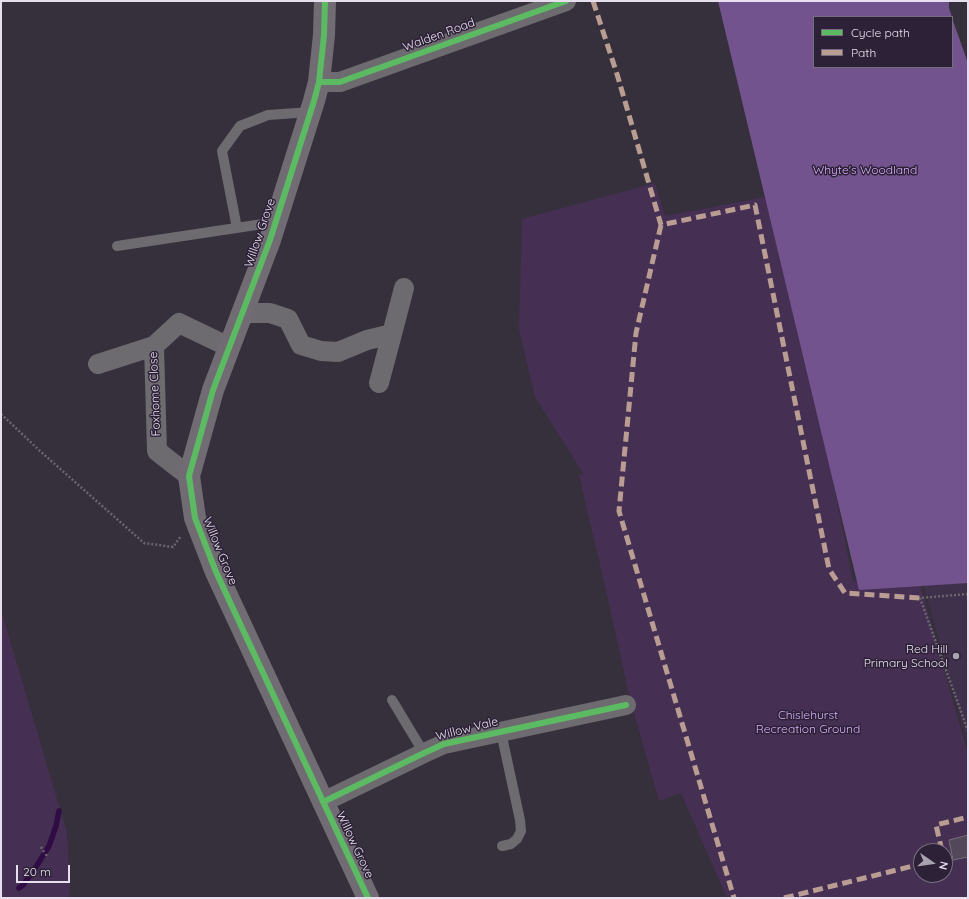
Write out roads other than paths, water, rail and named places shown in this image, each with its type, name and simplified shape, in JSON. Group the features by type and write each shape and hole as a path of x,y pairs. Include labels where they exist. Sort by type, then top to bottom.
{"street":[{"name":"Willow Grove","path":"325,1 324,35 319,82 311,112 270,240 212,390 189,476 194,518 216,572 368,898"},
{"name":"Walden Road","path":"319,82 340,82 566,1"},
{"path":"379,383 404,288"},
{"path":"242,313 270,313 288,319 300,345 321,351 338,352 367,340 392,334"},
{"name":"Foxhome Close","path":"98,364 154,346 179,323 229,346"},
{"name":"Foxhome Close","path":"154,346 158,450 189,476"},
{"name":"Willow Vale","path":"323,802 444,744 626,705"}],"lane":[{"path":"237,228 222,151 240,126 268,115 311,112"},
{"path":"117,246 276,222"},
{"path":"392,700 424,753"},
{"path":"502,732 521,831 518,839 511,844 502,846"}],"waterway":[{"path":"19,888 34,870 49,846 56,826 59,811"}],"place":[{"name":"Red Hill Primary School","path":"956,656"}],"park label":[{"name":"Whyte's Woodland","path":"865,170"},
{"name":"Chislehurst Recreation Ground","path":"808,722"}]}
